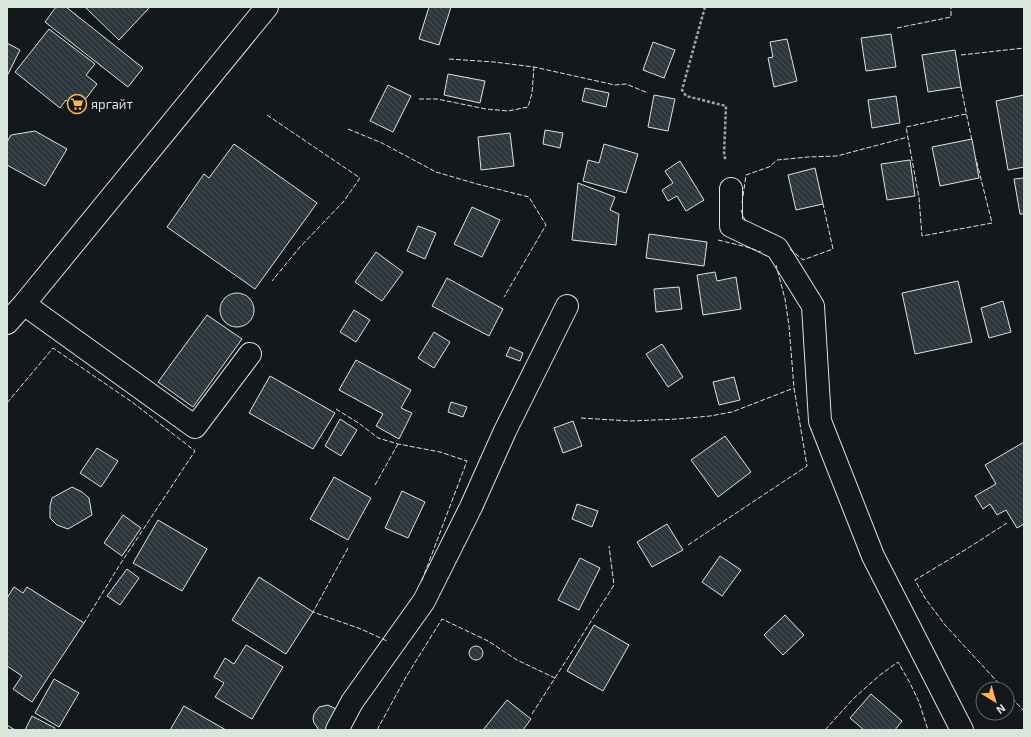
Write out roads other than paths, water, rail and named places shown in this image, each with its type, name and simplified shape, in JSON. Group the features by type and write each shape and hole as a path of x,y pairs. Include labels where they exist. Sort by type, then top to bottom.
{"street":[{"path":"7,323 268,7"},
{"path":"731,190 731,226 777,248 813,306 820,421 873,556 962,730"},
{"path":"24,304 195,427 250,354"},
{"path":"337,730 352,702 424,601 505,431 567,306"}],"place":[{"name":"яргайт","path":"77,104"}]}
